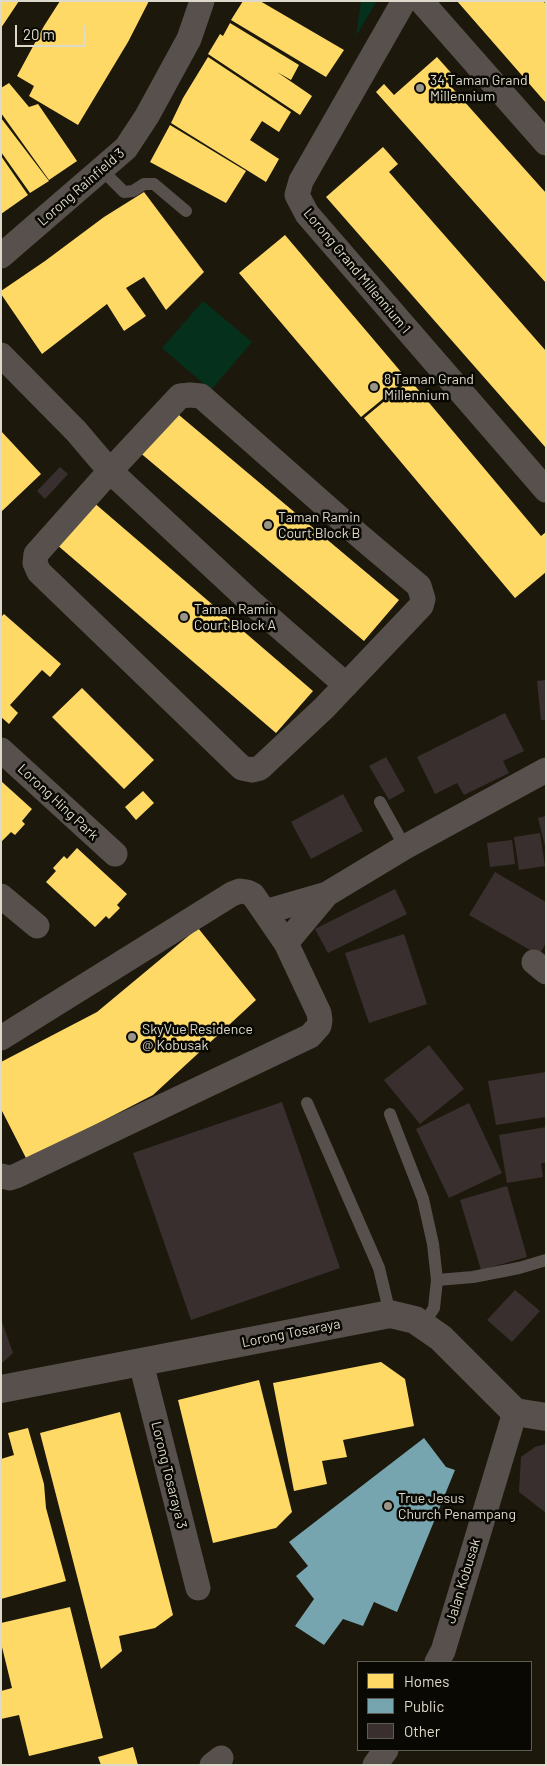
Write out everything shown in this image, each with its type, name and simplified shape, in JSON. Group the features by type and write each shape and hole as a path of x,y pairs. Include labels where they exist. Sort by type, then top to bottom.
{"street":[{"name":"Lorong Rainfield 3","path":"1,256 126,148 147,116 189,39 202,1"},
{"name":"Lorong Grand Millennium 1","path":"404,1 301,181 297,195 307,214 546,490"},
{"path":"421,1 546,143"},
{"path":"1,355 88,444 110,471 252,603 346,685"},
{"path":"180,396 201,396 419,586 423,599 421,606 346,685 260,768 252,770 242,768 39,572 35,563 36,554 110,471 180,396"},
{"name":"Lorong Hing Park","path":"1,750 115,854"},
{"path":"264,912 328,894 405,847 546,770"},
{"path":"1,1038 232,894 240,891 253,895 286,943 319,1013 319,1026 315,1032 16,1176 10,1178 1,1176"},
{"path":"286,943 328,894"},
{"path":"1,896 37,926"},
{"name":"Lorong Tosaraya","path":"1,1389 390,1314 415,1320 442,1338 515,1412"},
{"name":"Lorong Tosaraya 3","path":"141,1363 198,1588"},
{"path":"515,1412 546,1417"},
{"name":"Jalan Kobusak","path":"438,1661 443,1651 515,1412"},
{"path":"375,1765 385,1751"}],"lane":[{"path":"102,169 124,192 133,191 144,184 154,184 186,211"},
{"path":"380,802 405,847"},
{"path":"307,1103 379,1268 390,1314"},
{"path":"390,1114 423,1199 433,1244 437,1280 434,1308 423,1325"},
{"path":"437,1280 473,1277 519,1268 546,1260"}],"green space":[{"path":"361,1 377,1 356,36"},
{"path":"203,301 252,342 211,390 162,348"}],"building: Homes":[{"path":"1,1 19,1 1,28"},
{"path":"60,1 149,1 128,42 78,125 29,96 34,86 17,76"},
{"path":"243,1 260,1 344,50 326,77 231,20"},
{"path":"457,1 543,1 546,4 546,103"},
{"path":"230,23 299,65 291,80 277,72 312,96 300,115 208,54 220,34 223,36"},
{"path":"208,57 291,112 279,132 262,121 250,140 279,159 266,182 171,123 183,98"},
{"path":"437,57 453,75 446,81 546,193 546,283 376,92 384,84 394,95"},
{"path":"9,83 29,107 38,104 77,161 49,180 1,113 1,88"},
{"path":"1,118 49,181 30,193 1,152"},
{"path":"170,125 246,171 226,203 150,162"},
{"path":"383,147 398,164 389,172 546,351 546,448 326,197"},
{"path":"1,156 28,195 1,214"},
{"path":"144,192 204,272 166,310 144,277 126,288 146,316 124,331 107,304 42,354 1,294 1,291 104,217"},
{"path":"285,235 407,379 361,417 239,273"},
{"path":"410,380 541,536 546,532 546,572 515,598 364,418"},
{"name":"Taman Ramin Court Block B","path":"173,410 399,600 364,641 138,451"},
{"path":"1,431 41,474 1,512"},
{"name":"Taman Ramin Court Block A","path":"92,501 313,691 276,733 56,544"},
{"path":"4,614 61,664 50,677 42,670 10,705 18,713 9,724 1,717 1,617"},
{"path":"82,688 154,760 124,789 52,717"},
{"path":"1,781 32,809 22,821 25,824 15,835 11,832 1,842"},
{"path":"143,791 154,803 136,820 125,807"},
{"path":"77,848 127,894 117,905 120,908 109,919 106,916 95,927 46,882 56,871 53,868 64,856 67,859"},
{"name":"SkyVue Residence @ Kobusak","path":"198,928 256,1000 153,1095 27,1160 1,1109 1,1062 97,1012"},
{"path":"381,1362 405,1379 414,1426 343,1440 347,1457 322,1461 327,1484 294,1491 273,1383"},
{"path":"259,1380 292,1512 276,1528 213,1543 178,1400"},
{"path":"120,1412 173,1615 155,1628 119,1636 122,1651 101,1669 40,1433"},
{"path":"28,1428 44,1484 46,1508 66,1581 1,1599 1,1459 14,1455 8,1433"},
{"path":"70,1607 103,1738 29,1756 19,1715 1,1719 1,1691 12,1688 1,1643 1,1623"},
{"path":"133,1747 138,1765 101,1765 98,1757"}],"building: Public":[{"name":"True Jesus Church Penampang","path":"424,1438 446,1467 455,1470 397,1612 374,1602 363,1626 343,1619 324,1645 295,1626 314,1599 296,1576 308,1566 289,1542"}],"building: Other":[{"path":"60,467 68,474 45,499 37,491"},
{"path":"546,680 546,720 541,720 537,681"},
{"path":"505,713 524,751 503,761 509,773 464,795 457,783 435,794 417,757"},
{"path":"386,757 405,791 389,800 369,766"},
{"path":"343,794 363,831 311,859 291,822"},
{"path":"546,816 546,845 545,846 538,818"},
{"path":"540,833 545,866 519,870 514,837"},
{"path":"512,840 515,864 490,867 487,843"},
{"path":"495,872 546,902 546,943 539,955 469,915"},
{"path":"395,889 407,914 328,953 315,929"},
{"path":"404,934 427,1004 369,1023 345,953"},
{"path":"429,1045 464,1089 420,1124 384,1080"},
{"path":"546,1072 546,1117 496,1125 488,1081"},
{"path":"282,1102 340,1268 191,1320 133,1153"},
{"path":"469,1103 502,1173 449,1198 416,1129"},
{"path":"546,1127 546,1163 541,1163 543,1177 507,1183 499,1135"},
{"path":"507,1186 527,1257 481,1270 460,1200"},
{"path":"515,1290 540,1311 512,1342 487,1320"},
{"path":"1,1319 13,1353 1,1364"},
{"path":"546,1444 546,1513 519,1492 521,1457 535,1447"}],"place":[{"name":"34 Taman Grand Millennium","path":"420,88"},
{"name":"8 Taman Grand Millennium","path":"374,387"},
{"name":"Taman Ramin Court Block B","path":"268,525"},
{"name":"Taman Ramin Court Block A","path":"184,617"},
{"name":"SkyVue Residence @ Kobusak","path":"132,1037"},
{"name":"True Jesus Church Penampang","path":"388,1506"}]}
